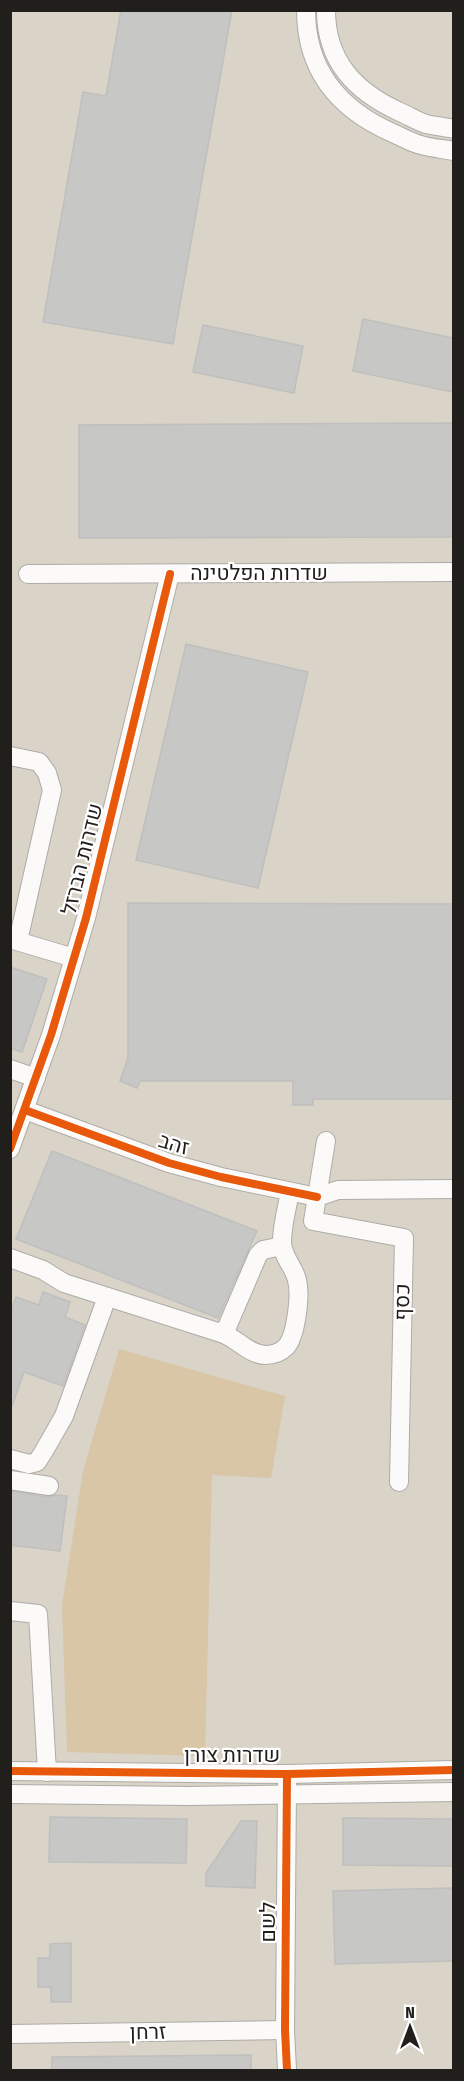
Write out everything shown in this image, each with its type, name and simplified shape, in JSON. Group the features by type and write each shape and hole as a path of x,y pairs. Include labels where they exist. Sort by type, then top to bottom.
{"street":[{"path":"306,10 311,51 323,77 342,102 372,124 421,145 453,151"},
{"path":"326,10 334,55 350,80 381,104 425,124 453,129"},
{"name":"שדרות הפלטינה","path":"28,574 453,572"},
{"name":"שדרות הברזל","path":"10,1149 51,1035 74,958 119,786 170,574"},
{"path":"10,756 39,762 47,773 52,789 14,940 74,958"},
{"path":"10,1069 36,1078"},
{"name":"זהב","path":"25,1110 170,1163 221,1177 317,1197"},
{"path":"326,1140 317,1197 338,1190 453,1189"},
{"path":"10,1258 43,1270 64,1283 224,1334 255,1353 275,1354 288,1345 295,1323 298,1284 282,1246 291,1192"},
{"name":"כסף","path":"317,1197 313,1221 404,1238 399,1482"},
{"path":"224,1334 258,1255 263,1250 282,1246"},
{"path":"10,1459 29,1464 37,1462 44,1451 64,1416 107,1297"},
{"path":"10,1480 49,1486"},
{"path":"10,1611 38,1614 47,1772"},
{"name":"שדרות צורן","path":"10,1771 287,1774 453,1770"},
{"name":"לשם","path":"287,1774 285,2030 288,2070"},
{"name":"שדרות צורן","path":"10,1794 287,1795 453,1792"},
{"name":"זרחן","path":"10,2034 285,2030"}],"shaded area":[{"path":"11,11 453,11 453,2070 11,2070"},
{"path":"119,1349 285,1396 271,1478 212,1475 205,1756 67,1752 62,1605 83,1471"}],"building":[{"path":"121,10 232,10 173,344 43,322 83,92 106,96"},
{"path":"363,319 453,338 453,392 353,371"},
{"path":"203,325 303,346 294,393 193,372"},
{"path":"453,423 453,537 79,538 79,425"},
{"path":"186,644 308,672 258,888 136,860"},
{"path":"128,903 453,904 453,1099 313,1099 313,1105 293,1105 293,1081 140,1081 137,1088 120,1081 128,1058"},
{"path":"10,967 47,979 22,1052 10,1048"},
{"path":"52,1151 257,1231 218,1318 16,1239"},
{"path":"43,1292 70,1302 65,1317 85,1325 63,1386 24,1372 12,1406 10,1405 10,1313 16,1297 39,1305"},
{"path":"10,1491 47,1497 67,1496 60,1551 10,1545"},
{"path":"50,1817 187,1819 186,1863 49,1862"},
{"path":"343,1818 453,1819 453,1866 343,1865"},
{"path":"241,1821 257,1821 255,1888 206,1886 206,1873"},
{"path":"453,1888 453,1961 335,1964 333,1891"},
{"path":"71,1943 71,2002 51,2002 51,1987 38,1987 38,1958 50,1958 50,1944"},
{"path":"251,2055 251,2070 52,2070 52,2057"}],"cycle path":[{"path":"10,1149 51,1035 86,918 170,574"},
{"path":"25,1110 169,1163 221,1177 317,1197"},
{"path":"10,1771 287,1774 454,1770"},
{"path":"287,1774 285,2030 287,2070"}]}
